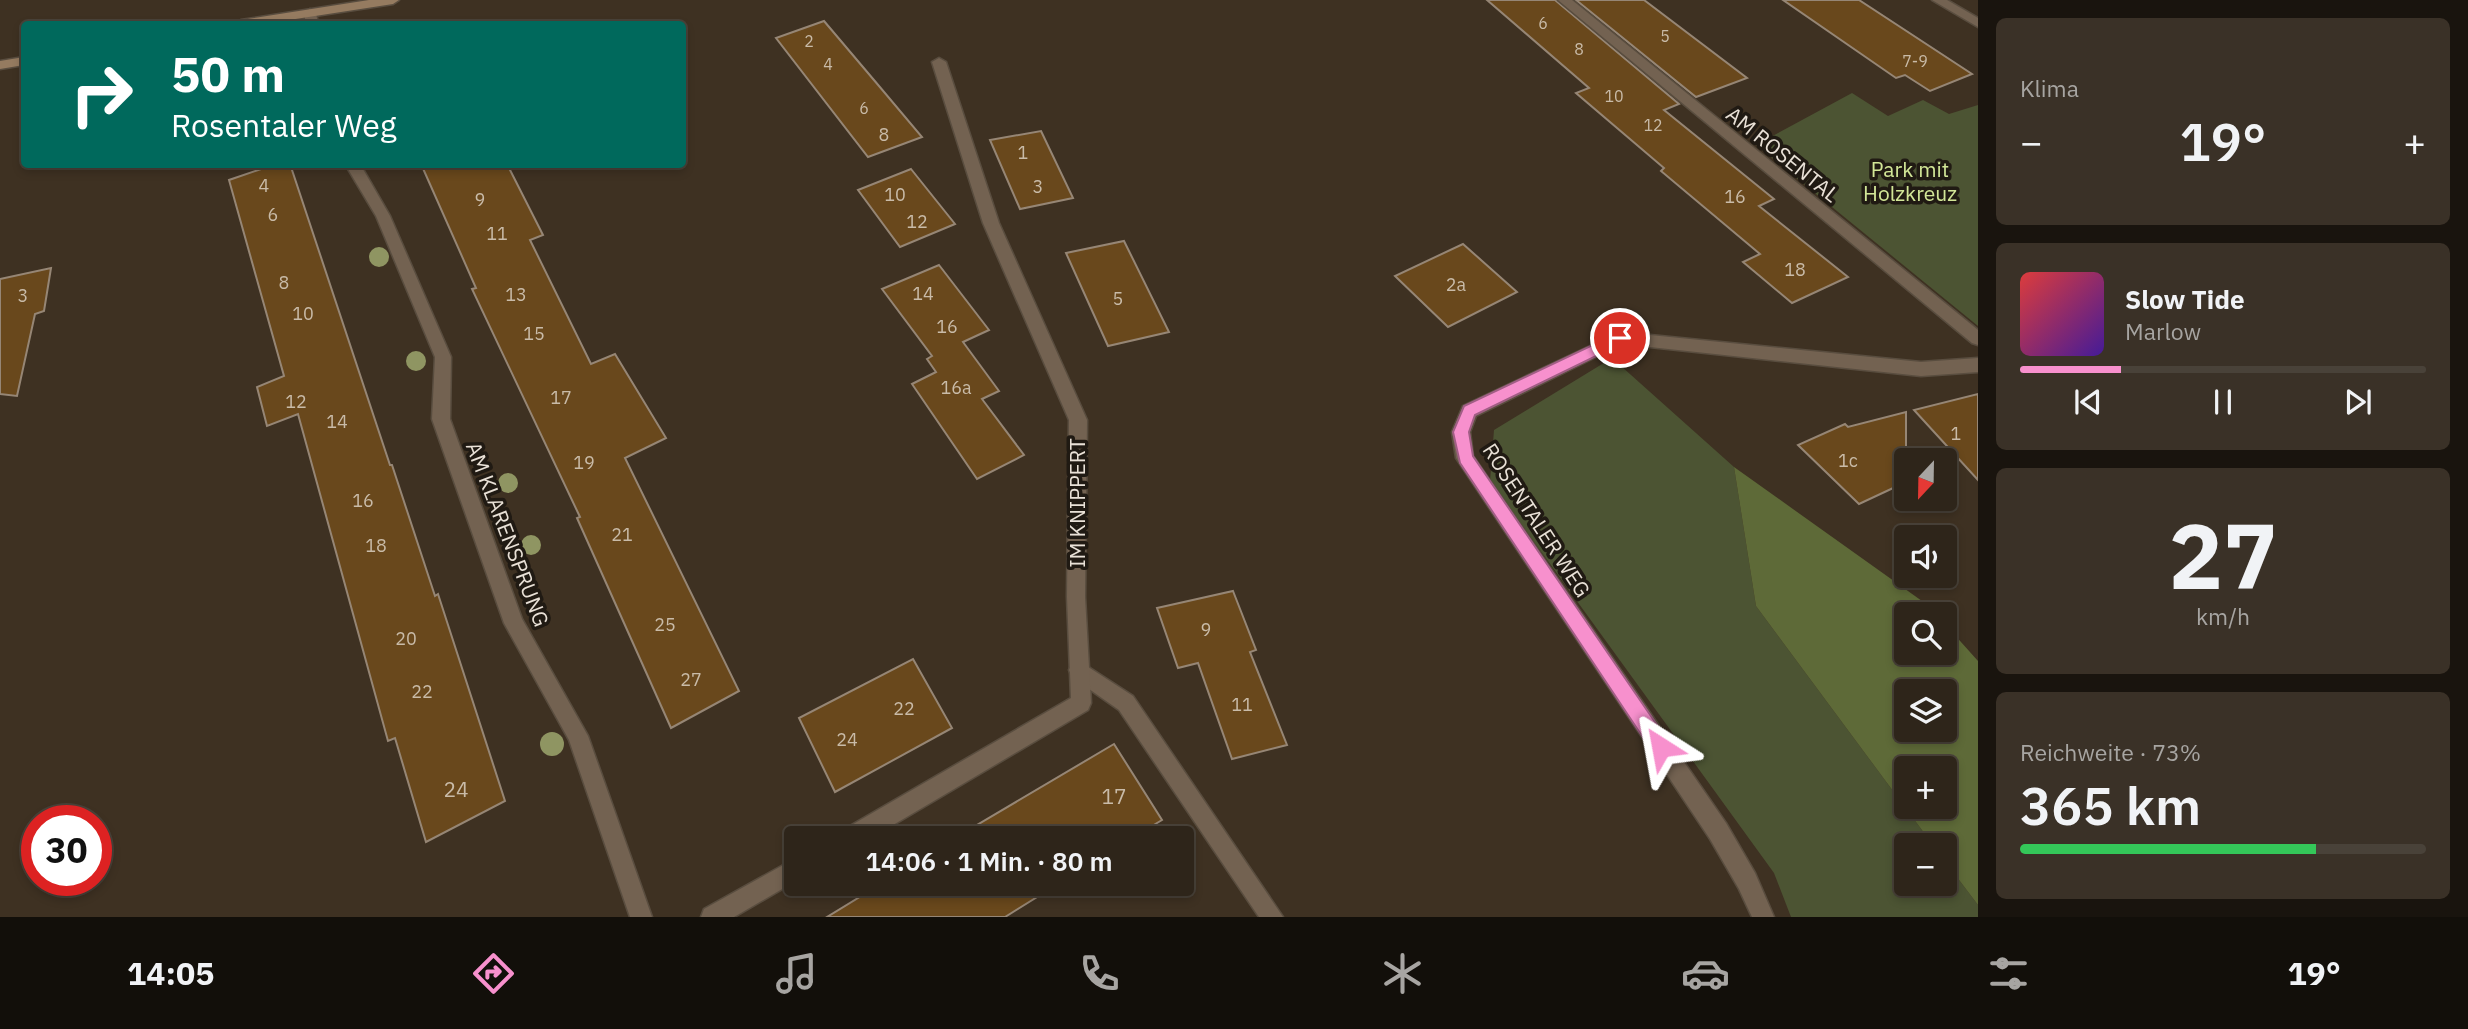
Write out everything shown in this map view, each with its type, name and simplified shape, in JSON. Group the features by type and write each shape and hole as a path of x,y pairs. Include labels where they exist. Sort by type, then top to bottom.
{"street":[{"path":"283,21 311,19 393,0"},
{"name":"AM ROSENTAL","path":"1564,0 1978,339"},
{"path":"1938,0 1978,23"},
{"path":"0,65 21,62"},
{"name":"IM KNIPPERT","path":"871,826 1081,703 1076,597 1077,420 991,223 939,62"},
{"name":"AM KLARENSPRUNG","path":"354,168 383,216 443,357 441,419 514,623 578,736 641,917"},
{"name":"ROSENTALER WEG","path":"1763,917 1748,881 1718,831 1465,458 1461,432 1469,411 1620,338 1921,369 1978,365"},
{"path":"1079,670 1126,703 1272,917"},
{"path":"712,917 784,876"}],"green space":[{"name":"Park mit Holzkreuz","path":"1852,93 1888,116 1923,100 1949,114 1978,105 1978,326 1756,145"},
{"path":"1612,358 1734,467 1756,606 1894,792 1894,819 1914,819 1924,833 1894,833 1894,896 1957,896 1957,877 1978,905 1978,917 1791,917 1774,873 1490,481 1494,430"},
{"path":"1734,467 1894,581 1894,588 1904,588 1923,602 1894,602 1894,665 1957,665 1957,638 1978,661 1978,905 1957,877 1957,833 1924,833 1914,819 1957,819 1957,756 1894,756 1894,792 1756,606"}],"building":[{"path":"1487,0 1555,0 1679,104 1664,110 1774,199 1759,206 1848,277 1792,303 1743,262 1760,254 1661,171 1664,168 1576,93 1589,88"},
{"path":"1576,0 1644,0 1747,78 1696,97"},
{"path":"1783,0 1859,0 1972,74 1930,91 1905,75 1896,78"},
{"path":"824,21 922,137 868,157 776,38"},
{"path":"1041,131 1073,198 1020,209 990,140"},
{"path":"264,168 291,168 435,596 438,594 505,801 426,842 395,738 388,741 298,414 267,426 257,387 284,376 229,180"},
{"path":"423,168 509,168 543,235 530,240 591,364 615,354 666,438 625,458 739,691 671,728 577,518 580,517 472,289 476,288"},
{"path":"911,169 955,224 900,247 858,190"},
{"path":"1124,241 1169,332 1108,346 1066,253"},
{"path":"1463,244 1517,292 1448,327 1395,276"},
{"path":"939,265 989,330 963,342 999,391 982,399 1024,455 977,479 912,384 936,372 927,359 932,356 882,289"},
{"path":"51,268 44,311 35,314 17,396 0,394 0,279"},
{"path":"1978,394 1978,480 1957,457 1957,448 1949,448 1914,410"},
{"path":"1906,412 1906,448 1894,448 1894,488 1859,504 1798,445 1845,424 1848,427"},
{"path":"1233,591 1256,650 1250,652 1287,745 1232,759 1198,663 1178,668 1157,608"},
{"path":"913,659 952,728 835,792 799,718"},
{"path":"1114,744 1162,820 1152,826 975,826"},
{"path":"861,896 1039,896 1005,917 827,917"}],"route":[{"path":"1620,338 1469,411 1461,432 1465,458 1661,747"}]}
